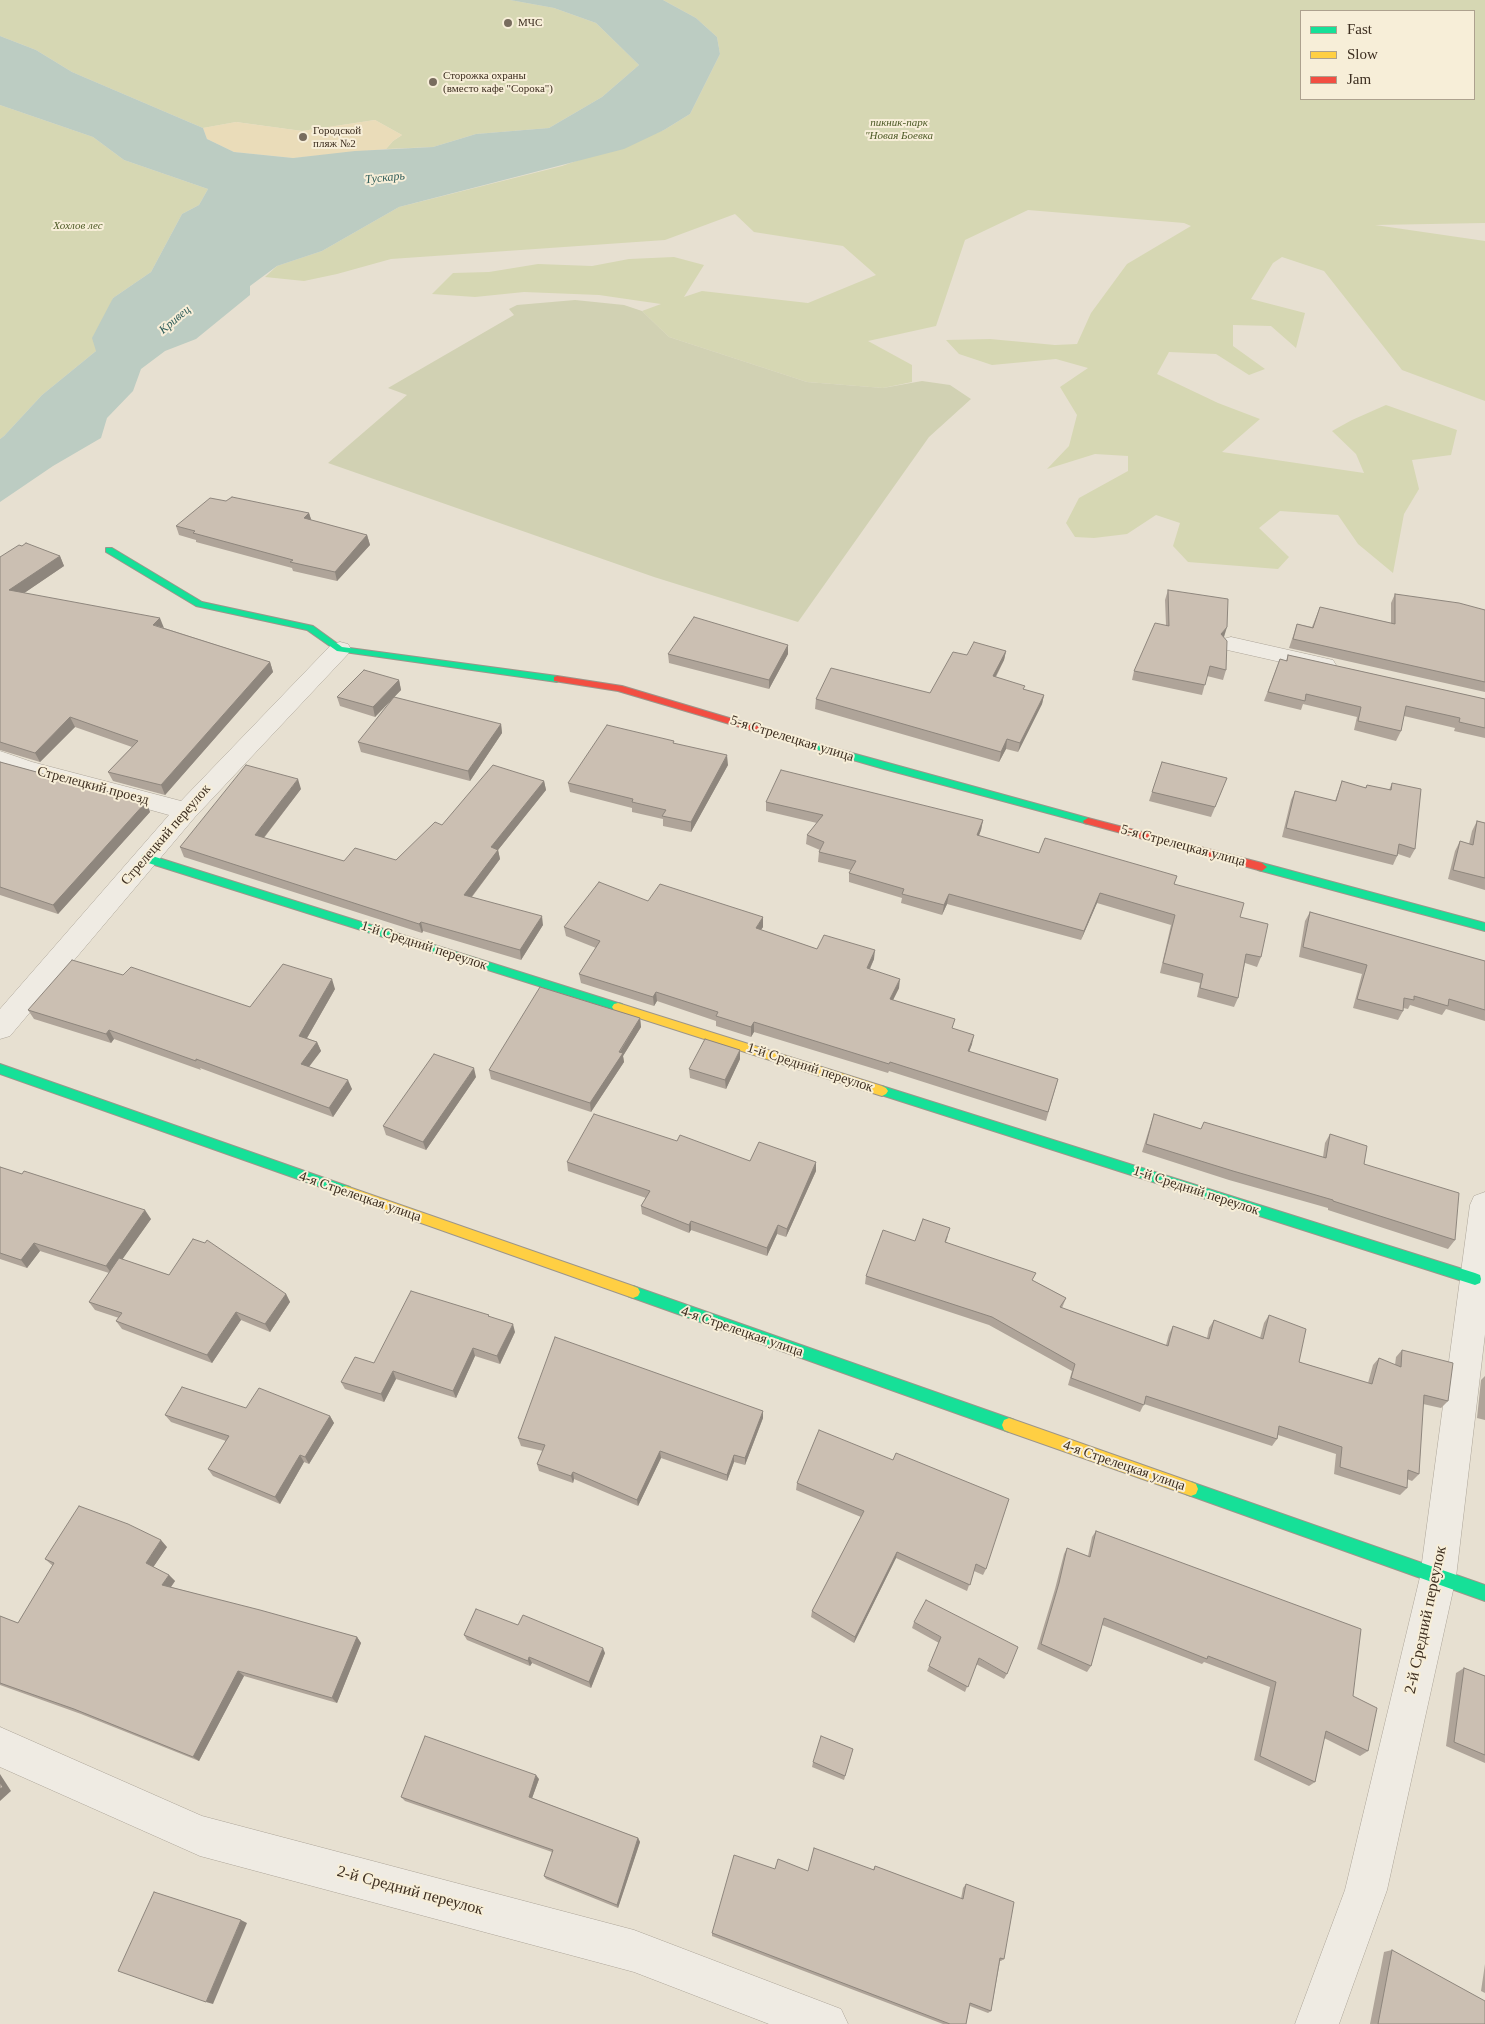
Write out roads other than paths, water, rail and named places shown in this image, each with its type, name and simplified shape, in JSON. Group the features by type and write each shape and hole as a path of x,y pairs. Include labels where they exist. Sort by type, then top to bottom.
{"street":[{"name":"5-я Стрелецкая улица","path":"109,550 199,604 310,628 340,649 620,688 887,767 1485,927"},
{"path":"1231,644 1344,669"},
{"name":"Стрелецкий переулок","path":"0,1028 186,811 340,649"},
{"name":"Стрелецкий проезд","path":"0,759 26,768 186,811"},
{"name":"1-й Средний переулок","path":"146,858 1475,1279"},
{"name":"4-я Стрелецкая улица","path":"0,1069 1485,1593"},
{"name":"2-й Средний переулок","path":"1317,2024 1366,1890 1438,1577 1485,1205"},
{"name":"2-й Средний переулок","path":"0,1747 200,1836 634,1951 826,2024"}],"water":[{"path":"510,0 663,0 696,18 717,37 720,54 690,114 664,130 624,149 399,207 322,251 277,266 250,286 250,295 196,339 165,351 141,369 133,391 107,418 101,438 53,466 0,502 0,439 42,395 96,351 92,338 113,298 151,272 182,214 199,205 208,189 124,160 93,137 0,105 0,36 36,50 72,72 203,128 207,139 234,152 293,158 355,151 433,147 476,134 549,128 602,97 639,65 596,23 554,8"}],"place":[{"name":"МЧС","path":"508,23"},
{"name":"Сторожка охраны (вместо кафе \"Сорока\")","path":"433,82"},
{"name":"Городской пляж №2","path":"303,137"}],"park label":[{"name":"пикник-парк \"Новая Боевка","path":"899,129"},
{"name":"Хохлов лес","path":"78,226"}],"water label":[{"name":"Тускарь","path":"385,178"},
{"name":"Кривец","path":"175,320"}]}
